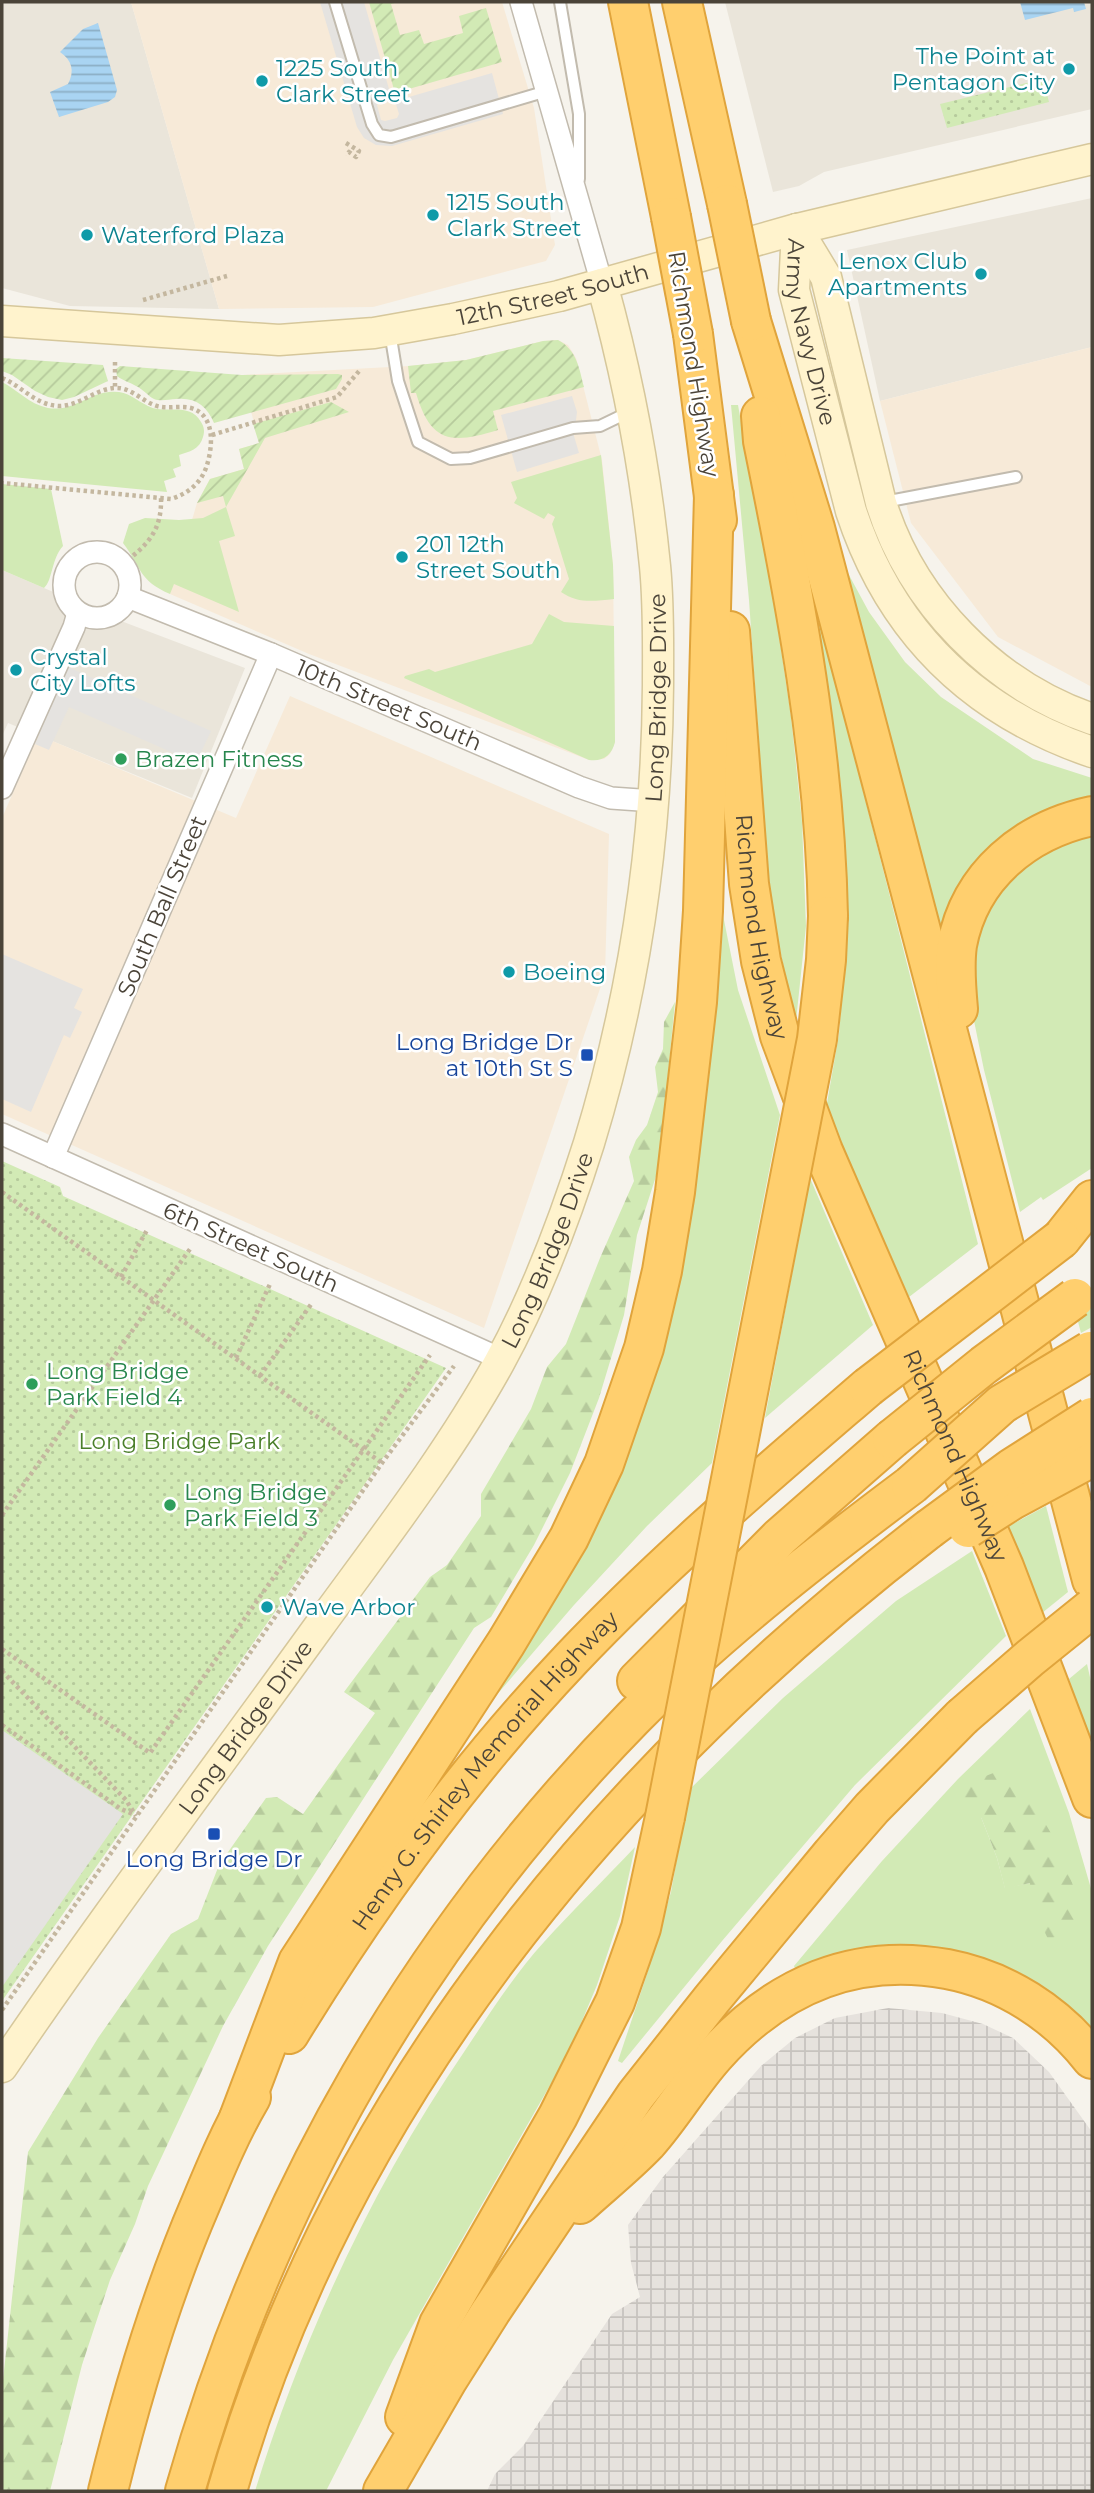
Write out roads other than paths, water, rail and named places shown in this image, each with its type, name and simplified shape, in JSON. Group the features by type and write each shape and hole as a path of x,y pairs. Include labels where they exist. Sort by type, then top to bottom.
{"highway":[{"path":"606,2 668,200"},
{"name":"Richmond Highway","path":"628,2 693,334 734,665 749,884 761,961 780,1037 823,1151 1004,1567 1092,1798"},
{"path":"682,2 751,321 816,528 1092,1580"},
{"path":"696,2 706,112"},
{"path":"381,2491 439,2324 587,2062 615,2002 641,1928 659,1853 817,1039 828,916 818,757 794,600 763,441 751,321"},
{"path":"239,2118 298,1962 513,1633 569,1538 604,1464 644,1348 662,1271 675,1192 697,1002 703,911 713,495"},
{"path":"964,1091 956,966 957,946 969,907 991,872 1020,845 1057,825 1092,816"},
{"path":"1061,1239 1092,1200"},
{"name":"Henry G. Shirley Memorial Highway","path":"108,2491 147,2346 167,2288 198,2208 239,2118 312,1996 378,1895 453,1795 571,1659 722,1514 868,1387 1092,1218"},
{"path":"266,2259 300,2146 361,2038 458,1894 570,1756 643,1674 780,1537 892,1439 984,1365 1083,1292"},
{"path":"185,2491 220,2374 266,2259 319,2150 378,2044 447,1941 531,1832 600,1753 670,1683 797,1573 911,1485 1002,1404 1091,1357"},
{"path":"227,2491 273,2354 297,2299 383,2128 484,1975 562,1875 645,1782 745,1682 844,1618 1012,1468 1092,1417"},
{"path":"934,1537 1012,1500 1092,1457"},
{"path":"381,2491 448,2379 611,2130 712,1998 872,1808 962,1717 1092,1608"},
{"path":"538,2243 647,2142 694,2080 735,2034 771,2004 830,1975 875,1966 902,1964 960,1971 1013,1991 1036,2005 1074,2037 1092,2059"}],"street":[{"path":"521,2 603,284"},
{"name":"12th Street South","path":"2,321 279,340 390,331 603,284 797,229 1092,159"},
{"name":"Army Navy Drive","path":"797,229 826,277 881,503 890,531 908,565 930,599 956,631 985,658 1052,702 1092,719"},
{"name":"Army Navy Drive","path":"797,229 794,290 844,485 862,544 881,583 902,617 928,649 988,702 1021,723 1092,752"},
{"name":"Long Bridge Drive","path":"2,2067 426,1476 482,1393 548,1259 576,1186 609,1078 642,918 652,842 658,761 658,606 655,565 632,411 603,284"},
{"path":"815,371 847,363"},
{"path":"862,544 890,531"},
{"path":"98,552 108,554 122,564 129,576 128,597 112,614 101,618 89,617 78,612 66,596 66,575 78,559 98,552"},
{"name":"10th Street South","path":"128,597 271,654 579,787 611,798 654,802"},
{"path":"2,789 74,627 78,612"},
{"name":"South Ball Street","path":"53,1157 271,654"},
{"name":"6th Street South","path":"2,1134 501,1359"}],"lane":[{"path":"335,2 372,124 379,135 391,137 547,91"},
{"path":"560,2 579,114 578,201"},
{"path":"390,331 398,381 418,442 451,459 470,457 573,428 600,426 632,411"},
{"path":"881,503 1016,477"}],"water":[{"path":"1020,2 1084,2 1086,9 1074,12 1073,8 1025,20"},
{"path":"98,23 117,90 115,97 108,102 59,117 50,92 68,84 72,70 70,62 60,52 83,29"}],"place":[{"name":"The Point at Pentagon City","path":"1069,69"},
{"name":"1225 South Clark Street","path":"262,81"},
{"name":"1215 South Clark Street","path":"433,215"},
{"name":"Waterford Plaza","path":"87,235"},
{"name":"Lenox Club Apartments","path":"981,274"},
{"name":"201 12th Street South","path":"402,557"},
{"name":"Crystal City Lofts","path":"16,670"},
{"name":"Brazen Fitness","path":"121,759"},
{"name":"Boeing","path":"509,972"},
{"name":"Long Bridge Dr at 10th St S","path":"587,1055"},
{"name":"Long Bridge Park Field 4","path":"32,1384"},
{"name":"Long Bridge Park Field 3","path":"170,1505"},
{"name":"Wave Arbor","path":"267,1607"},
{"name":"Long Bridge Dr","path":"214,1834"}],"park label":[{"name":"Long Bridge Park","path":"179,1441"}]}
